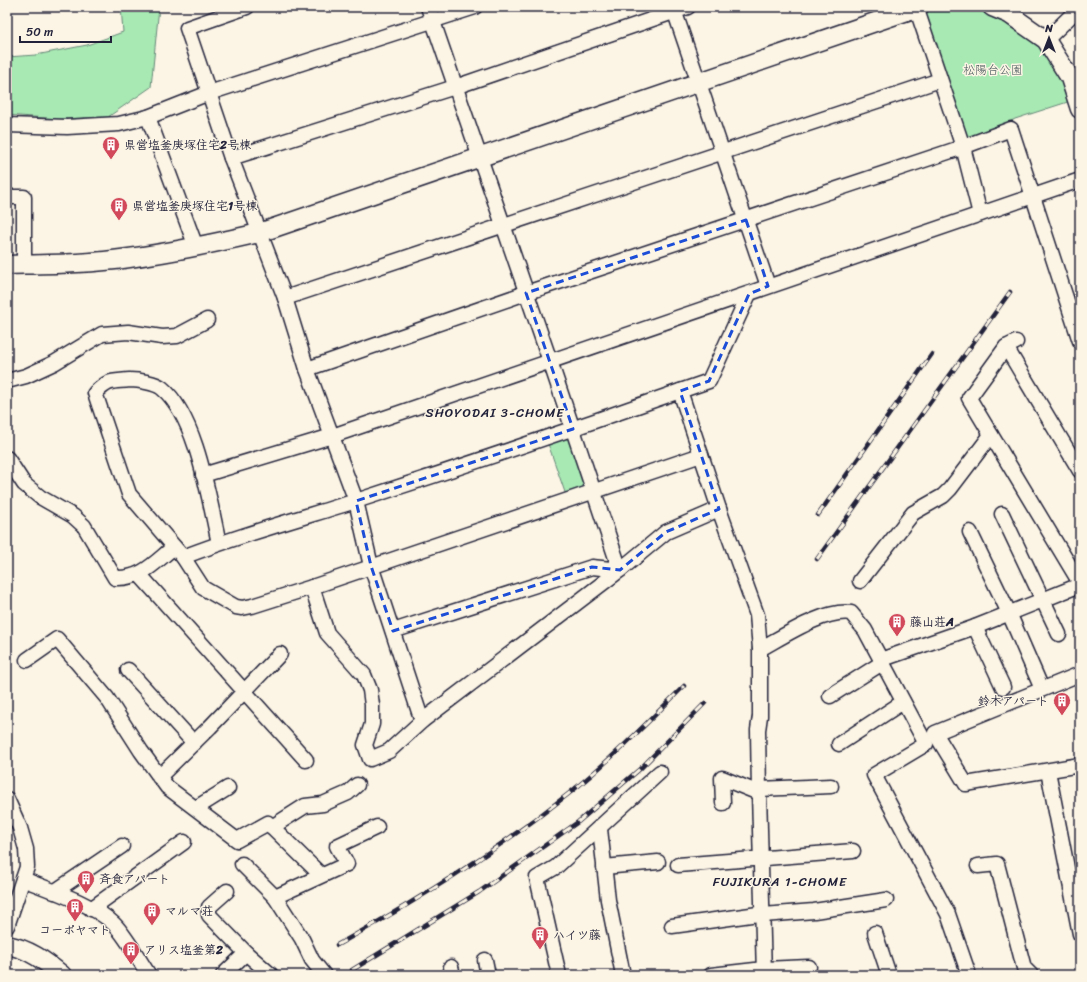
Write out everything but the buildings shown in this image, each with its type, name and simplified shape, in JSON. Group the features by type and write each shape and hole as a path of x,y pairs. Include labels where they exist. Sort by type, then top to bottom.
{"street":[{"path":"247,7 187,28 231,158 285,298 307,369 356,501 371,566 422,721"},
{"path":"428,7 574,429 620,570"},
{"path":"7,125 75,127 119,124 148,117 209,93 433,22 475,7"},
{"path":"231,158 455,87 674,9 688,7"},
{"path":"7,197 24,197 16,264 128,258 196,247 259,233 700,83 917,7 963,147 980,214"},
{"path":"992,7 1009,14 1046,40 1070,78 1080,110"},
{"path":"1046,40 1080,7"},
{"path":"674,9 768,286"},
{"path":"285,298 502,224 724,153 940,80"},
{"path":"148,117 196,247"},
{"path":"307,369 526,293 963,147 1011,129 1034,196 1080,342"},
{"path":"203,475 332,436 1080,180"},
{"path":"7,458 24,484 40,497 73,516 84,526 115,578 129,578 178,552 219,543 356,501 574,429 680,390 709,381 749,294"},
{"path":"7,381 26,376 54,363 102,334 128,332 162,337 177,336 207,320"},
{"path":"830,696 882,663 886,658 975,627 1080,584 969,398 1011,345 1080,471"},
{"path":"219,543 203,475 186,421 174,402 161,387 135,380 106,382 95,393 129,494 178,552 203,588 236,607 252,606 312,587 701,455"},
{"path":"680,390 719,509 757,616 760,648 760,716 758,730 764,972"},
{"path":"860,581 913,513 943,496 950,489 991,435"},
{"path":"312,587 327,633 364,675 370,690 372,724 365,745 370,759 389,751 422,721 620,570 666,532 719,509"},
{"path":"1002,514 1059,634"},
{"path":"970,532 1009,613 1042,689"},
{"path":"393,632 592,567 620,570"},
{"path":"139,574 243,692 306,760"},
{"path":"760,648 812,622 841,611 851,613 865,630 926,744 874,775 948,914 969,975"},
{"path":"975,627 1003,688"},
{"path":"27,660 57,639 107,698 159,777 177,796 196,808 237,840 268,823 321,876"},
{"path":"159,777 280,654"},
{"path":"128,670 194,743"},
{"path":"1080,674 935,733 966,784 1080,765"},
{"path":"839,744 903,702"},
{"path":"1048,771 1080,934"},
{"path":"559,975 537,878 556,867 600,829 660,772"},
{"path":"724,803 722,778 759,791 831,786"},
{"path":"272,827 305,806 323,804 348,792 358,785"},
{"path":"196,808 228,788"},
{"path":"7,799 20,828 26,848 27,867 8,924"},
{"path":"275,897 347,864 337,846 377,827"},
{"path":"600,829 608,900 623,975"},
{"path":"91,909 184,842"},
{"path":"54,892 122,846"},
{"path":"678,865 853,851"},
{"path":"604,867 658,862"},
{"path":"242,864 275,897 302,939 312,960 324,975"},
{"path":"978,866 997,864 1024,968 1028,974"},
{"path":"23,878 91,909 114,924 149,975"},
{"path":"227,891 209,906 209,915 246,953 271,975"},
{"path":"672,926 758,914 763,915 814,911 886,900"},
{"path":"875,933 889,975"},
{"path":"7,945 28,951 44,960 62,975"},
{"path":"223,975 246,953"},
{"path":"485,960 488,975"},
{"path":"711,975 764,972 809,967"}],"highlighted area":[{"path":"746,220 768,286 749,294 709,381 680,391 719,509 666,532 620,570 592,567 393,631 371,566 356,501 573,429 526,293"}],"green space":[{"path":"121,7 159,7 151,87 108,117 59,119 7,115 7,57 36,55 87,45 123,32"},
{"name":"松陽台公園","path":"923,7 990,7 1046,40 1077,99 1015,119 963,147"},
{"path":"573,429 594,492 568,501 546,438"}],"railway":[{"path":"817,559 1010,292"},
{"path":"818,515 932,354"},
{"path":"337,945 397,911 455,875 540,816 598,769 684,686"},
{"path":"352,970 479,892 578,822 641,768 705,703"}],"place":[{"name":"県営塩釜庚塚住宅2号棟","path":"111,160"},
{"name":"県営塩釜庚塚住宅1号棟","path":"119,221"},
{"name":"藤山荘A","path":"897,637"},
{"name":"鈴木アパート","path":"1062,716"},
{"name":"斉食アパート","path":"86,894"},
{"name":"コーポヤマト","path":"75,922"},
{"name":"マルマ荘","path":"152,926"},
{"name":"ハイツ藤","path":"540,950"},
{"name":"アリス塩釜第2","path":"131,965"}],"district":[{"name":"SHOYODAI 3-CHOME","path":"495,412"},
{"name":"FUJIKURA 1-CHOME","path":"780,881"}]}
